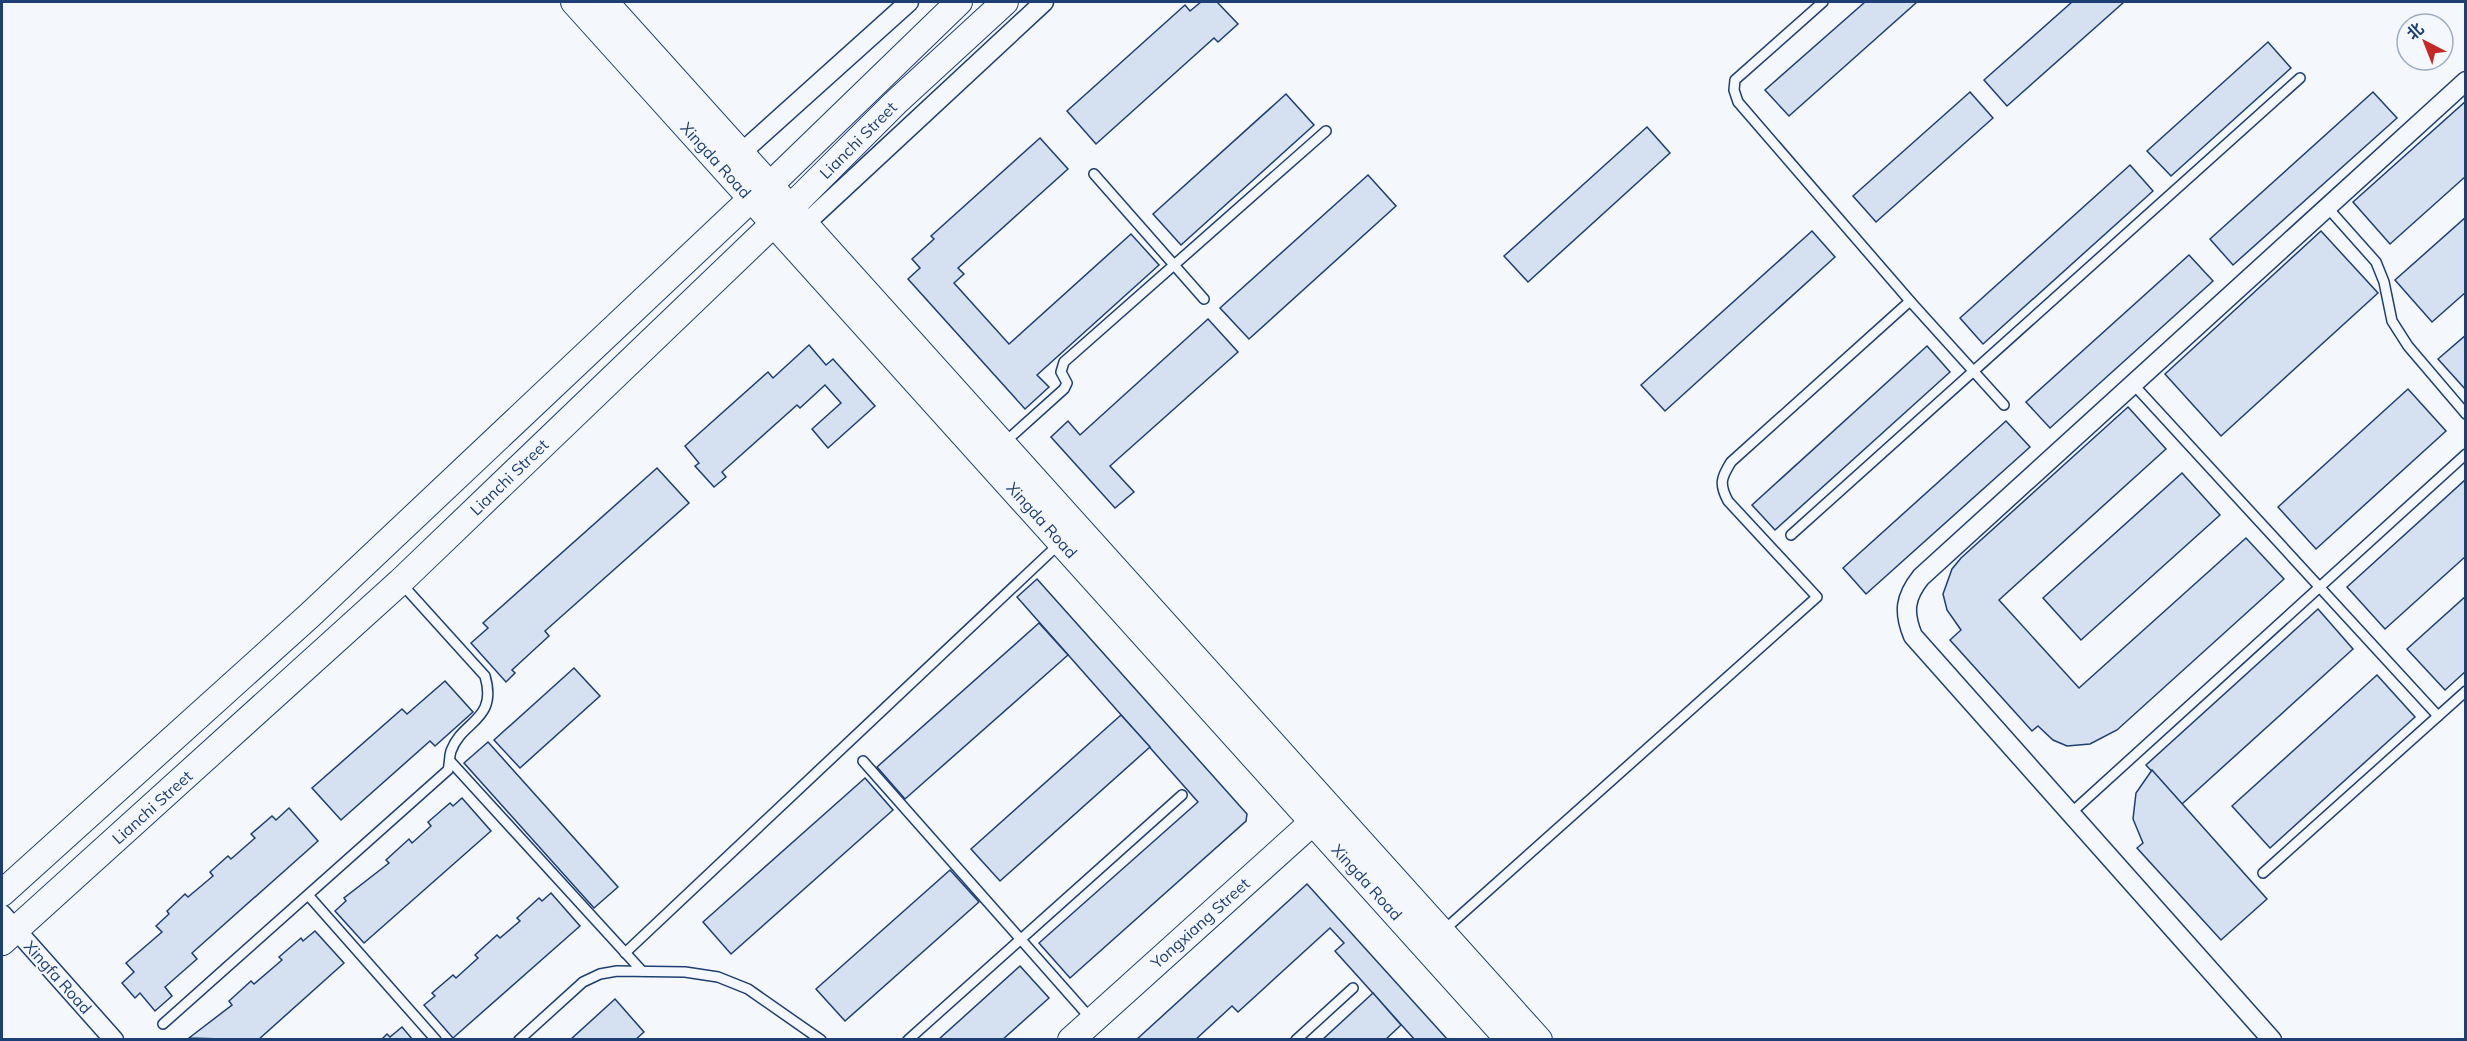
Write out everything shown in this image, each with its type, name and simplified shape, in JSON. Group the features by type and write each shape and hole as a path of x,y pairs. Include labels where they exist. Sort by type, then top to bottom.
{"main road":[{"name":"Xingda Road","path":"574,2 760,192 789,218 1003,444 1321,814 1509,1040"},
{"name":"Xingda Road","path":"605,2 741,153 760,192"},
{"name":"Lianchi Street","path":"2,893 310,615 959,2"},
{"name":"Lianchi Street","path":"6,928 400,582 789,218 895,103 1005,2"},
{"name":"Xingda Road","path":"789,218 1061,542 1321,814 1442,931 1539,1040"},
{"name":"Yongxiang Street","path":"1081,1033 1321,814"}],"street":[{"path":"741,153 909,2"},
{"path":"789,218 1044,2"},
{"path":"2272,1040 1913,636 1905,606 1911,590 1921,578 2466,81"},
{"name":"Xingfa Road","path":"6,928 114,1040"}],"lane":[{"path":"1823,2 1736,80 1734,90 1738,102 1910,301 2004,405"},
{"path":"1791,536 2300,78"},
{"path":"1003,444 1064,389 1067,383 1061,372 1064,362 1326,131"},
{"path":"1094,174 1204,299"},
{"path":"2327,207 2376,262 2392,321 2408,346 2466,414"},
{"path":"1442,931 1817,597 1728,501 1721,489 1721,478 1731,462 1910,301"},
{"path":"2133,384 2438,716"},
{"path":"2070,813 2466,454"},
{"path":"625,953 1061,542"},
{"path":"163,1024 448,770 452,750 487,705 489,689 485,676 400,582"},
{"path":"2263,873 2466,691"},
{"path":"863,761 1021,939 1081,1033"},
{"path":"451,762 642,972"},
{"path":"909,1040 1182,795"},
{"path":"308,895 436,1040"},
{"path":"519,1040 583,982 609,973 642,972 686,972 718,977 748,989 820,1040"},
{"path":"1296,1040 1353,988"}],"building":[{"path":"1201,2 1217,2 1238,24 1218,42 1214,38 1096,144 1067,111 1185,5 1190,11"},
{"path":"1865,2 1917,2 1789,116 1765,90"},
{"path":"2072,2 2124,2 2007,106 1984,80"},
{"path":"2268,42 2291,68 2171,176 2147,151"},
{"path":"1970,92 1993,118 1876,222 1853,196"},
{"path":"2373,92 2397,118 2233,265 2210,239"},
{"path":"1286,94 1314,125 1181,245 1153,214"},
{"path":"2466,101 2466,176 2390,244 2353,202"},
{"path":"1647,127 1670,153 1528,282 1504,256"},
{"path":"1040,138 1068,169 958,268 964,274 954,283 1009,344 1131,234 1159,265 1037,375 1049,387 1025,409 908,279 920,268 912,259 934,239 931,236"},
{"path":"2130,165 2153,191 1983,344 1960,318"},
{"path":"1368,175 1396,206 1249,339 1220,308"},
{"path":"2466,217 2466,292 2432,322 2395,280"},
{"path":"1812,231 1835,257 1665,411 1641,385"},
{"path":"2321,231 2378,293 2221,436 2165,374"},
{"path":"2189,255 2213,281 2050,428 2026,402"},
{"path":"1208,319 1238,352 1110,466 1134,492 1115,508 1051,437 1068,421 1080,435"},
{"path":"2466,335 2466,390 2438,359"},
{"path":"809,345 826,365 833,359 875,406 828,448 812,429 841,403 825,385 800,408 797,405 722,472 726,477 714,487 695,466 699,463 685,446 768,372 773,378"},
{"path":"1927,346 1950,372 1775,530 1752,505"},
{"path":"2408,389 2446,431 2316,549 2278,507"},
{"path":"2128,407 2166,449 1999,600 2079,688 2246,538 2284,579 2117,730 2090,744 2067,746 2053,740 2038,726 2032,731 1950,640 1961,630 1947,610 1943,594 1952,569 1961,558"},
{"path":"2006,421 2030,447 1866,594 1843,568"},
{"path":"657,468 689,503 545,631 549,636 512,670 515,673 506,682 471,643 488,628 483,623"},
{"path":"2182,473 2220,515 2081,640 2043,598"},
{"path":"2465,480 2466,556 2385,629 2347,587"},
{"path":"1037,579 1247,814 1246,821 1070,978 1039,943 1198,802 1017,597"},
{"path":"2466,596 2466,671 2445,690 2407,649"},
{"path":"2318,609 2353,649 2182,804 2146,765"},
{"path":"1039,623 1068,655 905,799 877,767"},
{"path":"574,668 600,696 520,768 494,740"},
{"path":"2377,675 2415,717 2270,848 2232,806"},
{"path":"445,681 473,712 435,746 430,741 341,820 312,788 402,709 407,714"},
{"path":"1121,715 1150,747 1000,881 971,849"},
{"path":"488,742 618,887 594,908 464,763"},
{"path":"2152,770 2267,899 2221,940 2137,848 2143,843 2133,819 2136,793"},
{"path":"865,778 893,810 731,954 703,922"},
{"path":"462,798 491,831 364,943 335,911 346,901 344,898 389,863 386,860 409,839 412,843 431,826 428,822 450,803 453,806"},
{"path":"289,808 318,841 192,953 197,959 165,987 172,996 155,1011 140,993 135,998 122,983 134,972 126,963 162,932 156,926 169,914 167,911 185,894 188,897 213,876 210,872 228,856 231,859 255,838 251,834 272,816 276,820"},
{"path":"950,870 979,902 845,1021 816,989"},
{"path":"1307,884 1448,1040 1415,1040 1335,951 1344,943 1330,928 1238,1012 1232,1006 1195,1040 1136,1040"},
{"path":"551,893 580,926 453,1038 424,1005 435,996 432,993 453,975 456,978 478,958 475,955 497,935 500,938 520,921 517,918 539,898 542,901"},
{"path":"315,931 344,963 258,1040 189,1038 232,1005 229,1001 251,981 254,984 282,960 279,957 301,938 303,941"},
{"path":"1020,966 1049,998 1002,1040 938,1040"},
{"path":"1373,993 1401,1025 1385,1040 1322,1040"},
{"path":"615,999 644,1032 635,1040 570,1040"},
{"path":"402,1027 413,1040 381,1040 387,1034 390,1037"}]}
